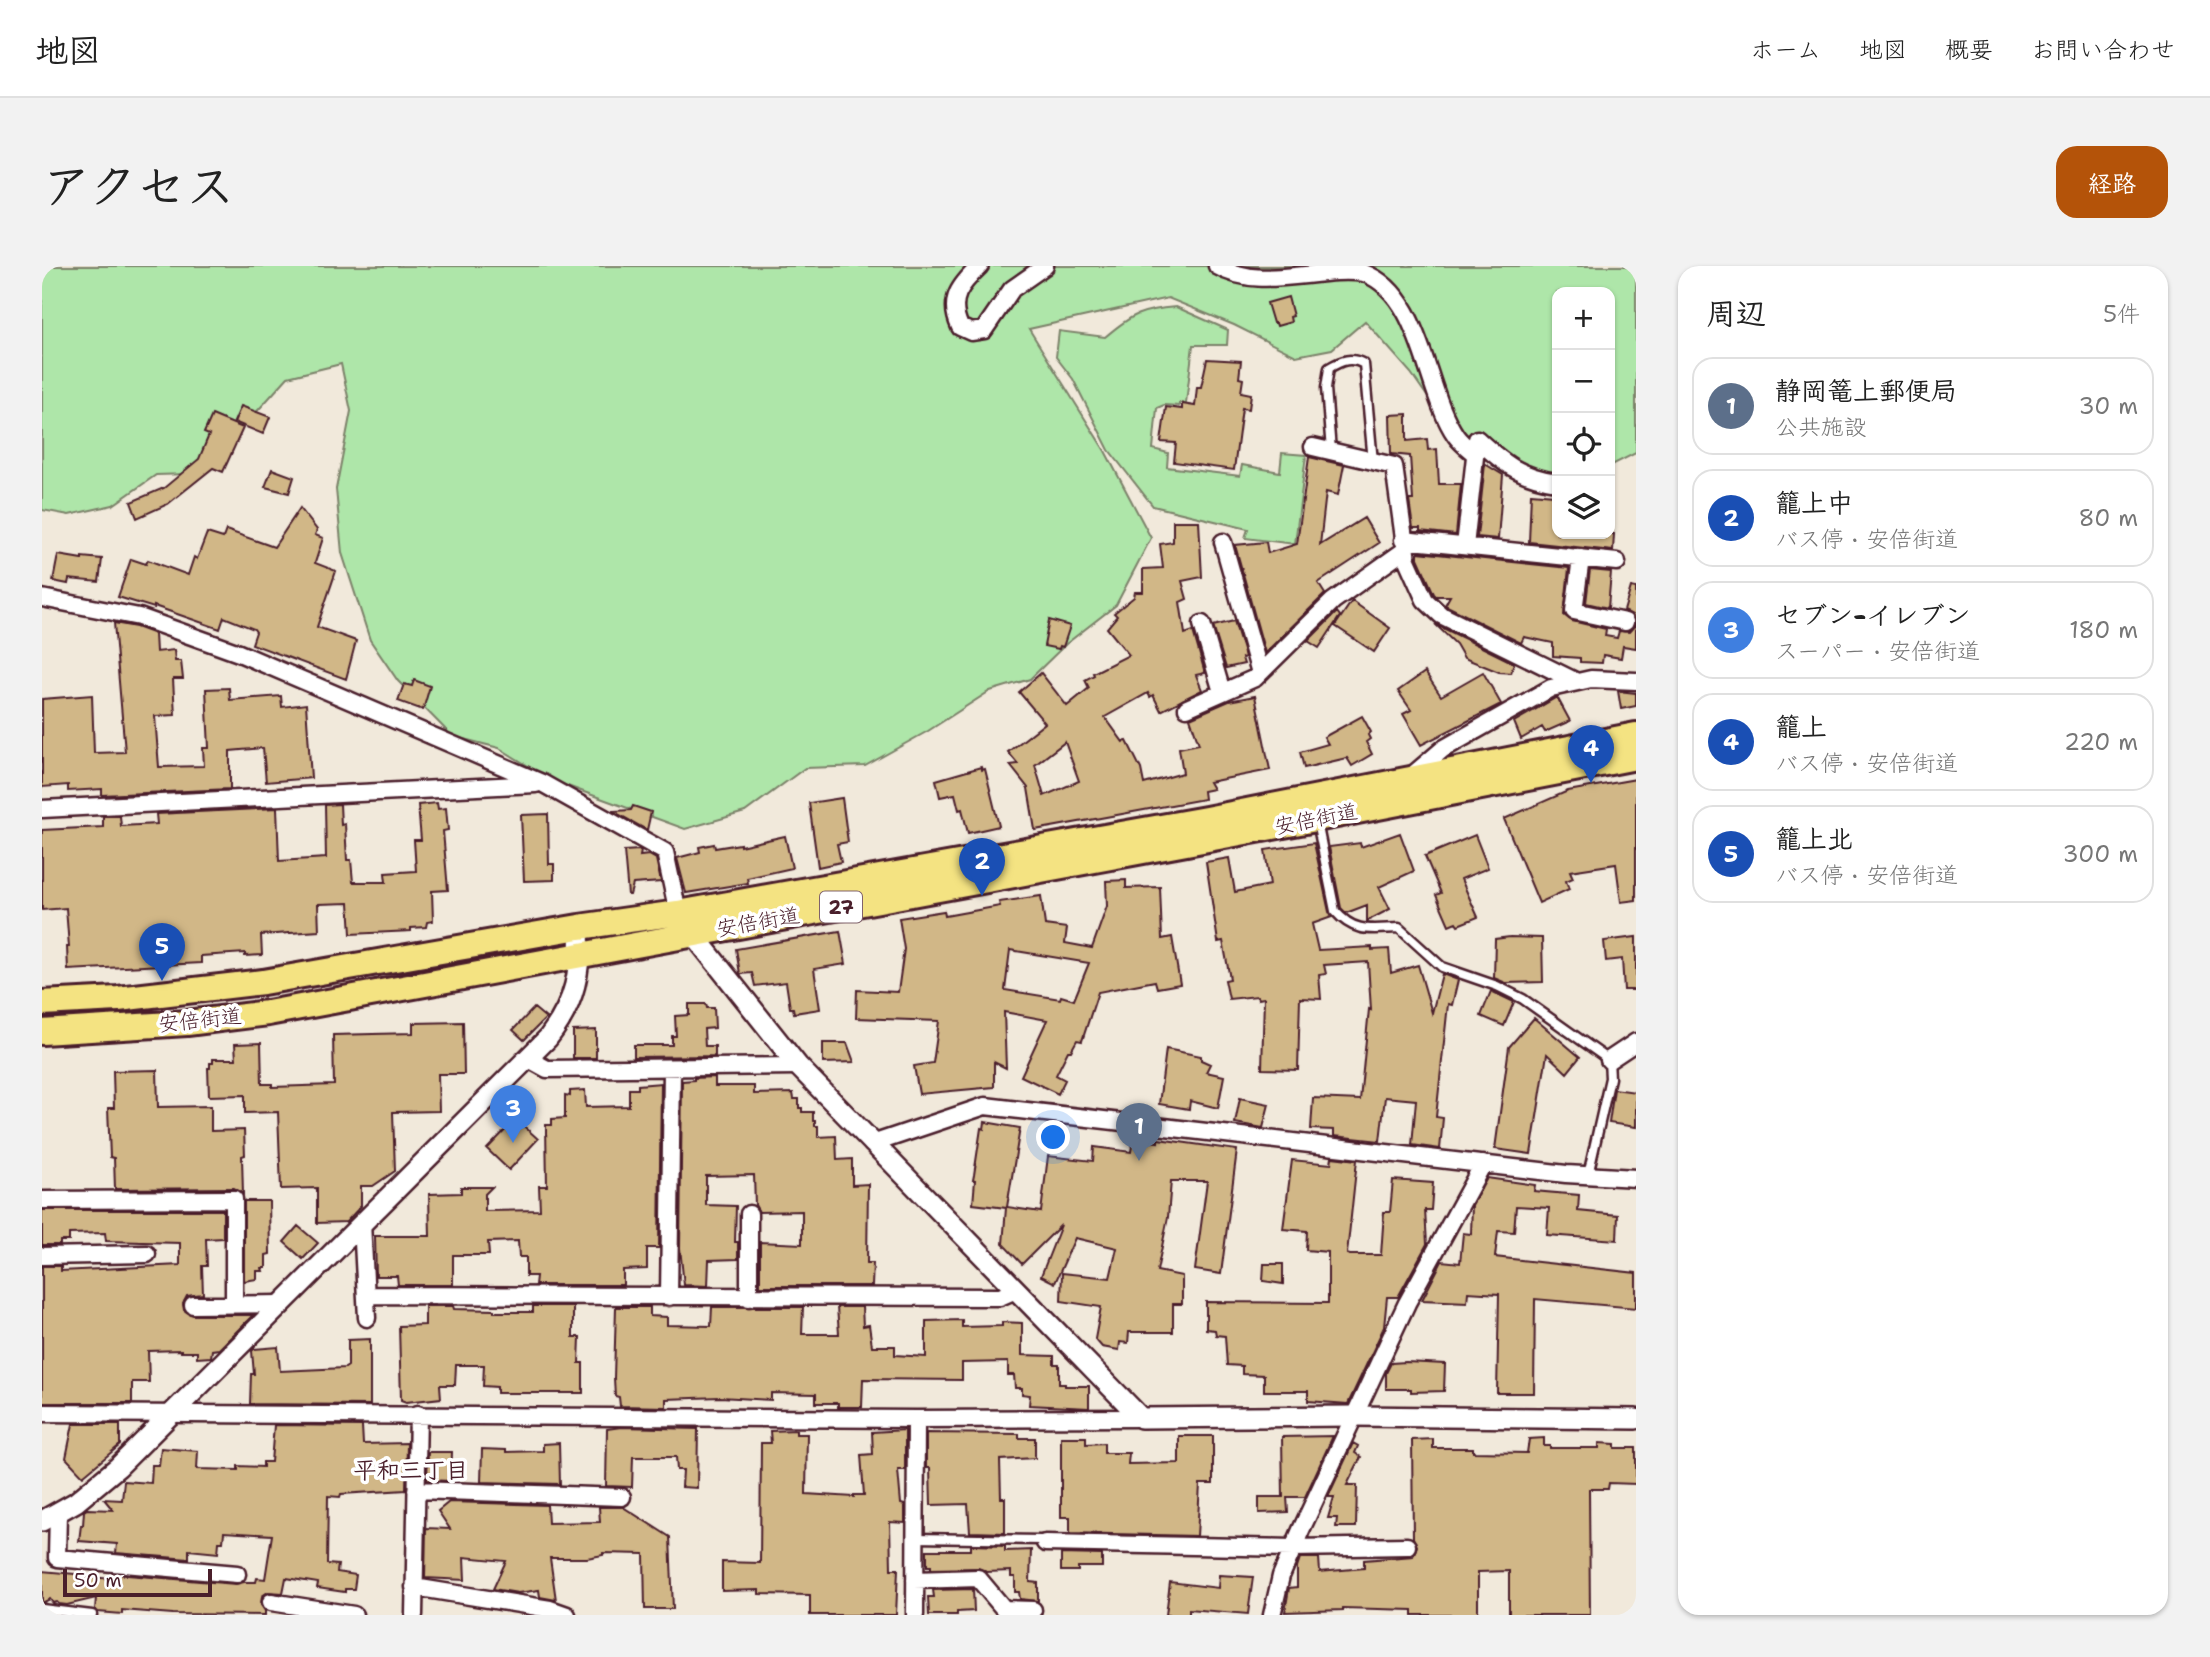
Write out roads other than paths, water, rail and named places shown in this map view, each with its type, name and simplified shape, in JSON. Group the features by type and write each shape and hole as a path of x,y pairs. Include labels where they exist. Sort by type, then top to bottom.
{"main road":[{"name":"安倍街道","path":"42,1003 118,999 262,982 579,927 678,913 1206,819 1636,734"},
{"name":"安倍街道","path":"42,1032 187,1023 268,1013 1636,757"}],"street":[{"path":"980,266 962,283 954,307 960,327 971,332 984,330 1012,289 1045,266"},
{"path":"1217,266 1243,274 1264,275 1352,269 1376,279 1387,288 1408,318 1444,414 1457,438 1475,454"},
{"path":"1465,546 1476,439 1504,465 1520,473 1552,481"},
{"path":"1313,447 1394,466 1404,545 1414,579 1425,600 1441,615 1577,682"},
{"path":"1223,542 1260,673"},
{"path":"1187,708 1255,678 1333,601 1404,545 1465,546 1617,562"},
{"path":"1581,558 1574,611 1625,622"},
{"path":"42,598 139,617 239,653 542,783 665,852 678,913"},
{"path":"1202,624 1222,692"},
{"path":"1408,780 1443,749 1551,688 1591,679 1636,681"},
{"path":"42,808 542,783"},
{"path":"237,1574 57,1558 50,1516 76,1502 118,1467 527,1058 564,1017 577,979 579,927"},
{"path":"693,934 798,1066 1141,1418"},
{"path":"1609,1060 1636,1042"},
{"path":"527,1058 547,1069 798,1066"},
{"path":"669,1297 672,1068"},
{"path":"872,1144 985,1106 1483,1164 1636,1178"},
{"path":"1272,1615 1281,1576 1354,1416 1407,1303 1483,1164"},
{"path":"42,1200 234,1199 234,1304"},
{"path":"748,1214 749,1298"},
{"path":"362,1223 367,1318"},
{"path":"42,1256 147,1254"},
{"path":"366,1295 1000,1297 1016,1290"},
{"path":"192,1305 280,1304"},
{"path":"42,1413 916,1419 1354,1416 1636,1419"},
{"path":"414,1615 418,1414"},
{"path":"915,1615 916,1419"},
{"path":"416,1490 622,1497"},
{"path":"1045,1543 1293,1548 1407,1546"},
{"path":"915,1580 978,1578 1004,1609 1033,1610"},
{"path":"414,1587 550,1609 567,1615"},
{"path":"271,1602 354,1615"}],"lane":[{"path":"1331,452 1326,388 1329,368 1341,361 1354,359 1364,364 1373,462"},
{"path":"1316,819 1335,911 1344,921 1359,929 1399,928 1442,967 1497,986 1523,999 1609,1060 1610,1077 1588,1175"},
{"path":"915,1538 1041,1540 1045,1543"},
{"path":"42,1609 92,1615"}],"place":[{"name":"籠上","path":"1591,783"},
{"name":"籠上中","path":"982,896"},
{"name":"籠上北","path":"162,981"},
{"name":"セブン-イレブン","path":"513,1143"},
{"name":"静岡篭上郵便局","path":"1139,1161"}],"district":[{"name":"平和三丁目","path":"411,1470"}]}
